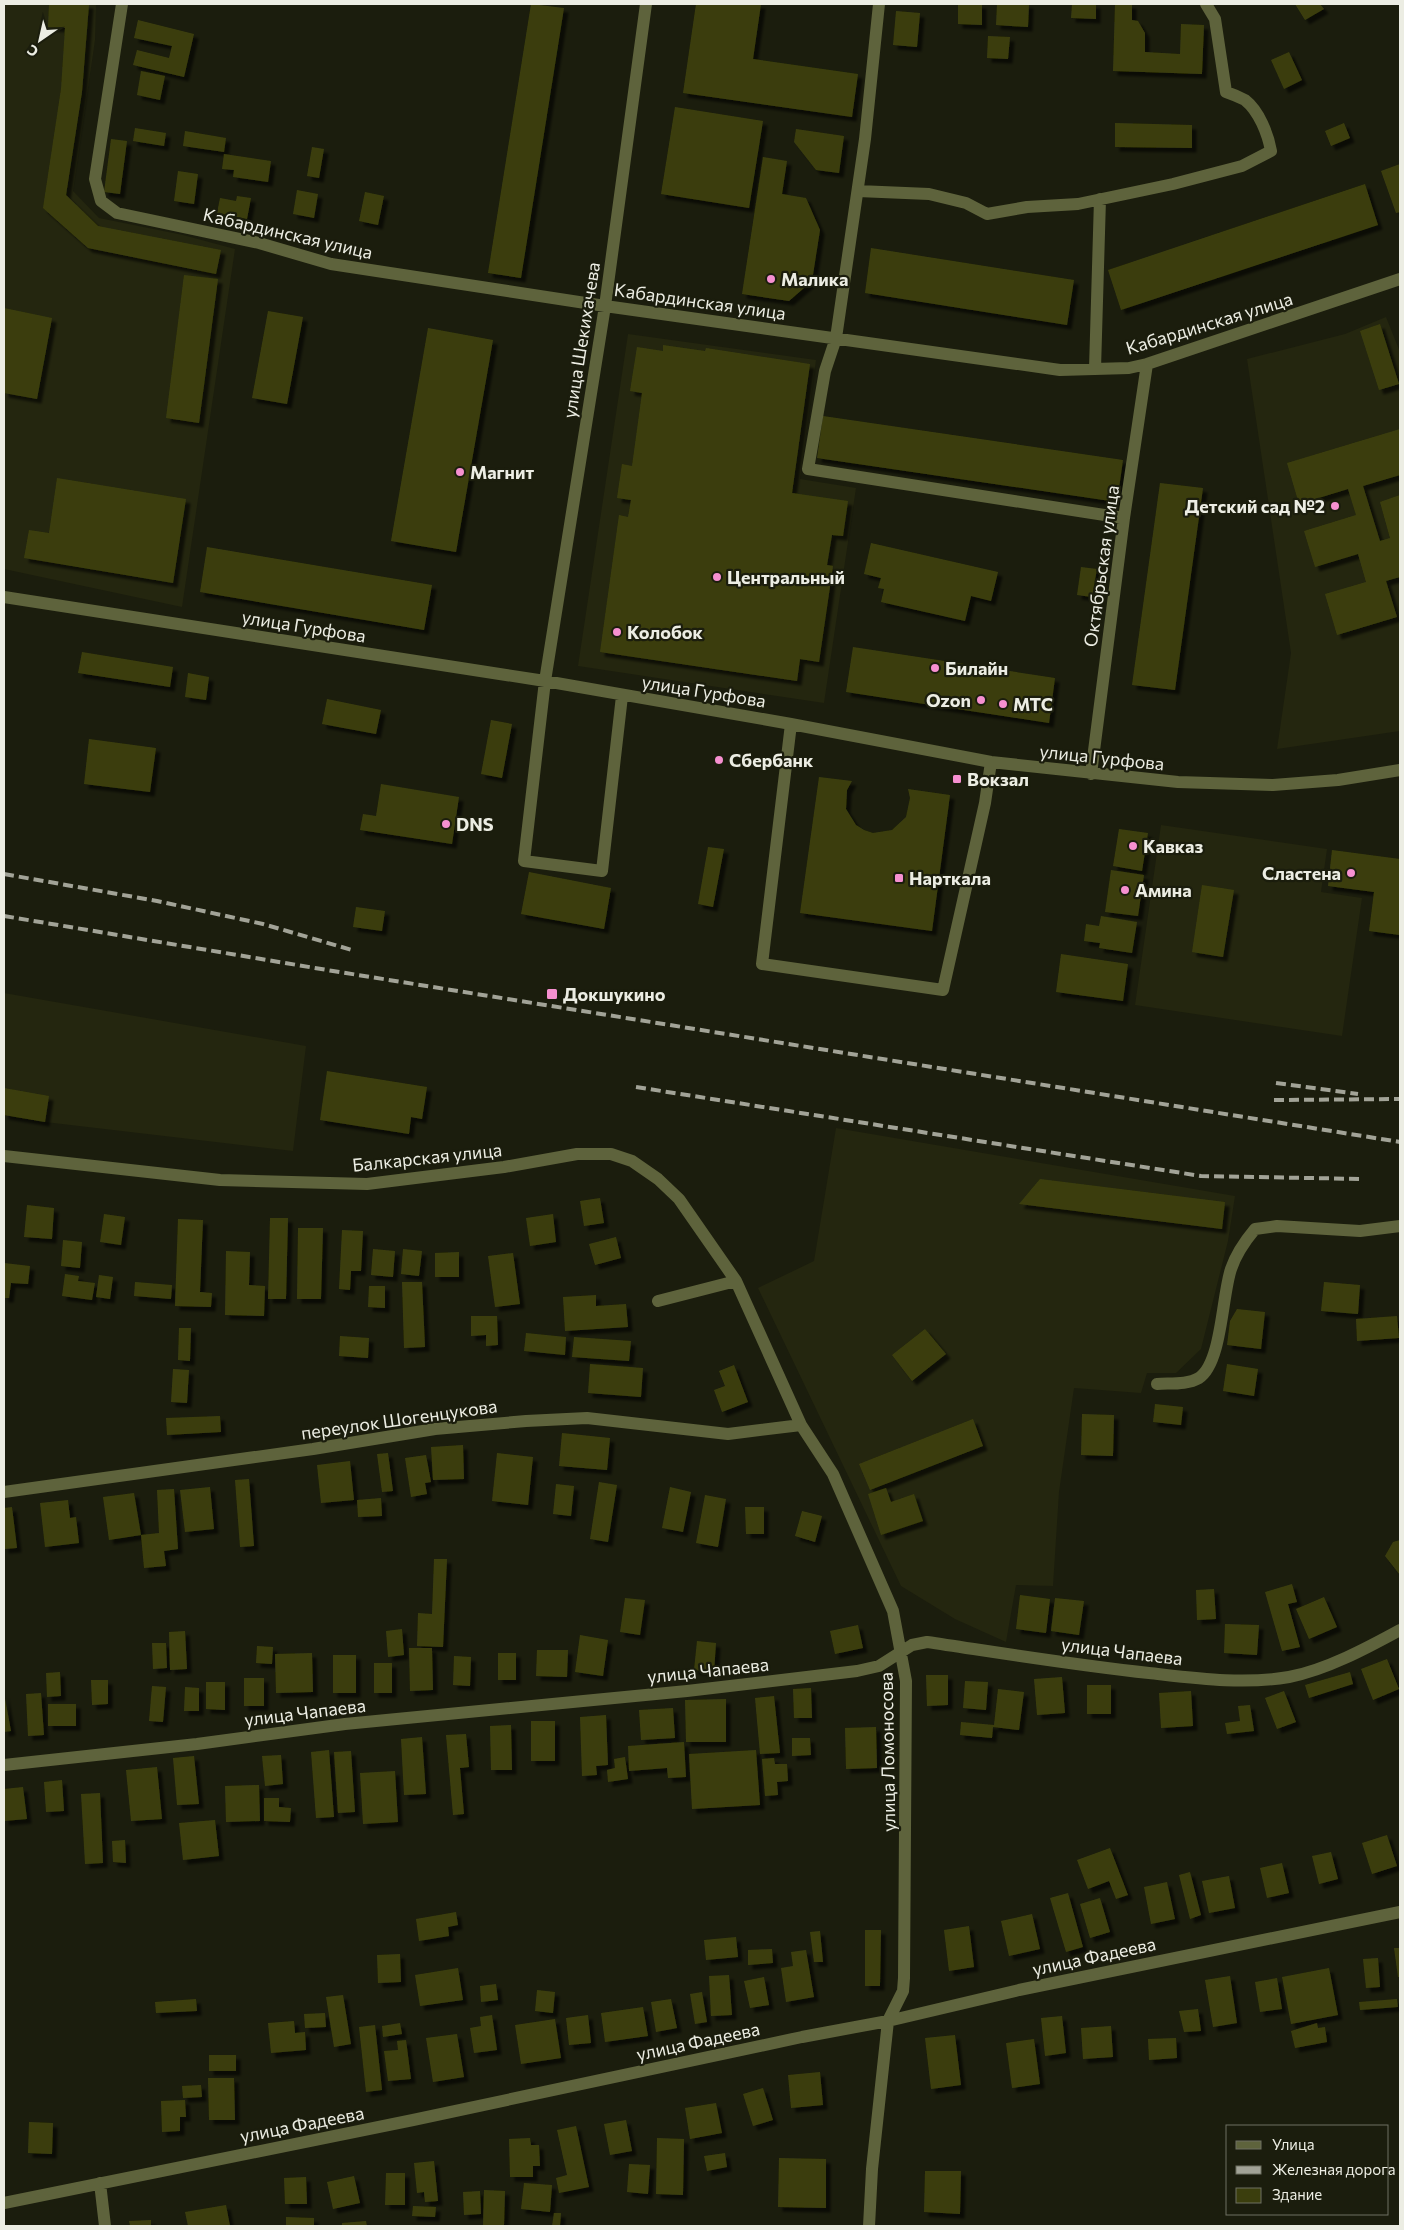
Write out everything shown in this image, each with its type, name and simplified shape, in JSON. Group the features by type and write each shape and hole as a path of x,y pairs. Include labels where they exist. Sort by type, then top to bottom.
{"street":[{"name":"Кабардинская улица","path":"122,4 95,179 101,201 117,213 259,243 331,264 605,306 1060,370 1129,368 1147,364 1400,279"},
{"name":"улица Шекихачева","path":"622,696 602,870 524,861 545,681 605,306 646,4"},
{"path":"879,4 858,191 836,338 825,371 808,469 1124,518"},
{"path":"858,191 930,194 966,203 987,214 1027,207 1078,204 1172,184 1242,166 1271,150 1269,136 1258,116 1246,101 1226,92 1215,19 1206,4"},
{"path":"1095,369 1100,199"},
{"name":"Октябрьская улица","path":"1091,774 1124,518 1147,364"},
{"name":"улица Гурфова","path":"4,597 545,681 622,696 791,724 991,762 1178,782 1273,785 1338,780 1400,770"},
{"path":"791,724 762,964 943,990 985,803 991,762"},
{"name":"Балкарская улица","path":"4,1156 220,1180 368,1184 504,1168 577,1154 611,1154 632,1161 658,1179 679,1198 736,1281"},
{"path":"1157,1384 1188,1382 1199,1378 1206,1370 1216,1347 1231,1268 1244,1243 1255,1229 1277,1226 1360,1231 1400,1226"},
{"path":"658,1301 736,1281"},
{"name":"улица Ломоносова","path":"736,1281 801,1425 833,1474 852,1516 893,1611 902,1651 906,1681 904,1978 903,1991 888,2021 872,2169 869,2226"},
{"name":"переулок Шогенцукова","path":"4,1492 313,1449 435,1428 526,1420 587,1418 728,1434 801,1425"},
{"name":"улица Чапаева","path":"4,1765 197,1744 345,1724 857,1671 879,1666 893,1659 912,1645 927,1642 1148,1673 1264,1680 1290,1677 1332,1663 1400,1630"},
{"name":"улица Фадеева","path":"4,2203 423,2118 802,2037 888,2021 1028,1988 1400,1912"},
{"path":"100,2183 105,2226"}],"shaded area":[{"path":"4,4 96,4 95,40 73,191 99,218 183,235 235,249 182,607 4,569"},
{"name":"Детский сад №2","path":"1386,317 1400,352 1400,731 1277,749 1291,653 1247,359 1345,334"},
{"name":"Центральный","path":"628,334 816,360 800,479 856,488 824,703 578,666"},
{"path":"1161,825 1327,849 1321,892 1362,898 1342,1036 1135,1005"},
{"path":"4,993 306,1046 293,1151 45,1122 4,1115"},
{"path":"836,1128 1235,1196 1228,1241 1201,1349 1176,1373 1147,1373 1141,1393 1074,1388 1059,1492 1053,1586 1016,1585 1006,1642 955,1619 901,1586 758,1288 814,1261"}],"building":[{"path":"49,4 89,4 82,92 66,195 98,226 221,250 216,274 88,248 43,208 61,89 65,28 48,27"},
{"path":"531,4 564,8 521,278 488,273"},
{"path":"696,4 761,4 753,59 858,74 852,117 683,93"},
{"path":"958,4 982,4 982,25 958,24"},
{"path":"997,4 1029,4 1028,27 996,25"},
{"path":"1072,4 1096,4 1096,19 1071,18"},
{"path":"1115,4 1132,4 1132,20 1138,21 1145,33 1145,52 1180,54 1181,24 1204,25 1202,74 1113,71"},
{"path":"1295,4 1320,4 1324,9 1305,20"},
{"path":"896,11 920,13 917,47 893,45"},
{"path":"138,20 194,34 184,77 133,65 137,50 169,58 172,46 134,38"},
{"path":"988,36 1010,37 1008,59 987,58"},
{"path":"1289,52 1302,80 1284,89 1271,60"},
{"path":"141,71 165,76 160,100 137,95"},
{"path":"675,107 763,121 749,208 661,194"},
{"path":"1115,123 1192,125 1192,148 1115,147"},
{"path":"1344,123 1350,138 1331,146 1325,131"},
{"path":"135,128 166,133 164,146 133,141"},
{"path":"796,129 844,136 839,173 816,170 794,142"},
{"path":"185,131 226,138 224,152 183,146"},
{"path":"111,139 127,141 120,194 104,192"},
{"path":"312,147 324,149 319,178 307,176"},
{"path":"224,154 271,161 268,182 233,177 234,170 222,169"},
{"path":"763,157 787,161 782,194 806,198 820,230 812,281 789,301 742,294"},
{"path":"1400,164 1400,212 1396,213 1381,171"},
{"path":"178,171 198,174 194,204 174,201"},
{"path":"1365,184 1378,225 1121,310 1108,270"},
{"path":"297,190 318,194 314,218 293,214"},
{"path":"365,192 384,196 378,225 359,221"},
{"path":"237,196 251,198 247,219 217,213 220,198 236,201"},
{"path":"871,248 1074,280 1067,325 865,293"},
{"path":"184,275 218,279 199,423 166,418"},
{"path":"4,308 52,318 37,399 4,393"},
{"path":"268,311 303,317 287,404 252,398"},
{"path":"1380,324 1399,384 1379,390 1360,331"},
{"path":"428,328 493,340 456,552 391,541"},
{"name":"Центральный","path":"663,345 705,351 706,348 810,364 792,493 848,501 843,536 832,535 827,565 833,566 819,662 800,659 797,681 600,652 619,515 628,517 631,500 617,498 622,464 632,466 642,393 630,391 637,347 663,351"},
{"path":"823,416 1123,460 1117,502 817,458"},
{"path":"1400,429 1400,475 1363,486 1380,541 1390,538 1380,502 1400,495 1400,577 1386,581 1397,617 1337,635 1325,594 1366,582 1358,554 1315,567 1304,531 1356,515 1348,489 1299,504 1287,463"},
{"path":"57,478 186,499 173,583 24,558 29,530 49,533"},
{"path":"1160,483 1203,488 1175,690 1132,685"},
{"path":"871,543 998,572 991,601 971,596 965,621 881,602 884,589 878,588 881,578 864,574"},
{"path":"207,547 432,585 424,630 200,592"},
{"path":"1081,567 1097,569 1092,597 1077,595"},
{"path":"853,647 1055,678 1049,723 846,692"},
{"path":"82,652 173,667 170,687 78,673"},
{"path":"188,673 209,677 206,700 185,697"},
{"path":"327,699 381,710 376,734 322,724"},
{"path":"491,720 512,724 502,778 481,774"},
{"path":"89,739 156,748 150,792 84,784"},
{"path":"819,777 852,781 847,790 846,809 856,825 873,833 892,830 906,817 910,798 908,789 950,795 932,931 800,913"},
{"path":"381,784 459,797 452,844 360,830 363,814 376,816"},
{"path":"1119,829 1148,833 1142,871 1113,866"},
{"path":"708,847 724,849 713,907 698,904"},
{"path":"1332,850 1400,859 1400,935 1369,931 1374,892 1328,886"},
{"path":"1111,870 1144,875 1138,916 1105,912"},
{"path":"529,872 611,888 604,929 521,914"},
{"path":"1202,885 1234,890 1223,957 1192,952"},
{"path":"356,907 385,911 382,931 353,927"},
{"path":"1101,916 1137,922 1132,953 1099,948 1100,943 1084,941 1086,924 1099,926"},
{"path":"1061,954 1128,964 1123,1001 1056,992"},
{"path":"327,1071 427,1087 422,1119 411,1117 409,1134 320,1120"},
{"path":"4,1088 49,1096 45,1122 4,1115"},
{"path":"1040,1179 1225,1202 1222,1229 1019,1204"},
{"path":"600,1198 604,1223 584,1226 580,1201"},
{"path":"27,1205 54,1208 52,1239 24,1237"},
{"path":"104,1214 125,1217 121,1245 100,1242"},
{"path":"553,1214 556,1242 530,1246 526,1218"},
{"path":"270,1218 288,1218 286,1299 268,1299"},
{"path":"178,1219 203,1220 200,1292 212,1293 211,1307 175,1306"},
{"path":"298,1228 323,1228 321,1299 297,1299"},
{"path":"342,1230 363,1231 361,1271 351,1271 350,1290 339,1289"},
{"path":"616,1237 621,1258 595,1265 589,1244"},
{"path":"63,1240 82,1242 80,1268 61,1266"},
{"path":"373,1249 395,1251 393,1277 371,1275"},
{"path":"403,1249 422,1251 419,1276 401,1274"},
{"path":"226,1251 250,1252 249,1285 265,1286 264,1316 225,1315"},
{"path":"459,1252 459,1277 435,1277 435,1253"},
{"path":"513,1253 520,1304 495,1307 488,1256"},
{"path":"4,1263 30,1266 28,1284 11,1283 9,1298 4,1298"},
{"path":"65,1274 79,1276 78,1281 95,1283 92,1300 62,1296"},
{"path":"99,1275 113,1277 110,1299 96,1297"},
{"path":"135,1282 172,1285 171,1299 134,1296"},
{"path":"402,1282 422,1282 425,1347 404,1348"},
{"path":"1324,1282 1360,1285 1358,1314 1321,1311"},
{"path":"369,1286 385,1286 385,1308 368,1307"},
{"path":"596,1295 596,1306 626,1304 628,1327 565,1331 563,1297"},
{"path":"1237,1309 1265,1312 1261,1349 1227,1345 1230,1321"},
{"path":"471,1316 497,1316 498,1345 486,1346 486,1335 471,1336"},
{"path":"1397,1316 1399,1338 1357,1341 1356,1319"},
{"path":"179,1328 191,1328 190,1361 178,1360"},
{"path":"925,1329 946,1354 912,1381 892,1355"},
{"path":"526,1333 566,1337 565,1355 524,1351"},
{"path":"340,1336 369,1338 368,1358 339,1356"},
{"path":"574,1337 631,1341 629,1361 572,1357"},
{"path":"590,1364 643,1368 641,1397 588,1393"},
{"path":"1227,1364 1258,1369 1254,1396 1223,1391"},
{"path":"734,1365 748,1402 722,1412 714,1390 725,1386 719,1371"},
{"path":"173,1369 189,1370 187,1403 171,1402"},
{"path":"1155,1404 1183,1407 1181,1425 1153,1422"},
{"path":"1082,1414 1114,1415 1113,1456 1081,1455"},
{"path":"220,1416 221,1432 167,1435 166,1418"},
{"path":"973,1419 983,1446 870,1490 859,1464"},
{"path":"562,1433 610,1438 607,1470 559,1466"},
{"path":"463,1445 464,1479 433,1480 431,1447"},
{"path":"388,1453 393,1491 382,1492 377,1454"},
{"path":"497,1453 533,1457 528,1505 492,1501"},
{"path":"426,1455 431,1482 425,1483 427,1494 411,1497 405,1458"},
{"path":"350,1461 354,1500 321,1503 317,1465"},
{"path":"249,1479 254,1546 240,1547 235,1480"},
{"path":"599,1482 617,1485 608,1542 590,1539"},
{"path":"556,1484 574,1486 571,1516 553,1514"},
{"path":"210,1487 214,1529 185,1532 180,1490"},
{"path":"670,1487 691,1492 683,1532 662,1528"},
{"path":"886,1488 891,1502 914,1494 923,1521 881,1535 868,1494"},
{"path":"174,1489 178,1549 164,1551 166,1566 144,1568 141,1535 159,1533 157,1490"},
{"path":"134,1493 141,1535 109,1540 103,1497"},
{"path":"705,1495 726,1499 718,1547 696,1543"},
{"path":"381,1498 382,1516 358,1517 357,1500"},
{"path":"68,1500 70,1518 76,1517 79,1543 45,1547 40,1503"},
{"path":"12,1507 17,1548 4,1549 4,1508"},
{"path":"745,1507 764,1507 764,1534 746,1534"},
{"path":"802,1511 822,1516 815,1542 795,1536"},
{"path":"1400,1540 1400,1575 1385,1556 1393,1542"},
{"path":"434,1559 447,1559 443,1647 417,1646 418,1613 432,1614"},
{"path":"1292,1584 1297,1602 1288,1604 1300,1647 1282,1651 1265,1592"},
{"path":"1214,1589 1216,1619 1197,1620 1196,1590"},
{"path":"1020,1595 1050,1599 1046,1633 1016,1629"},
{"path":"1324,1597 1337,1627 1309,1639 1296,1609"},
{"path":"625,1598 645,1600 640,1635 620,1632"},
{"path":"1055,1598 1084,1601 1079,1635 1051,1631"},
{"path":"1225,1624 1259,1625 1257,1655 1224,1653"},
{"path":"858,1625 863,1648 835,1654 830,1631"},
{"path":"402,1629 404,1655 388,1657 386,1631"},
{"path":"185,1631 187,1669 170,1670 169,1632"},
{"path":"580,1635 608,1640 603,1676 575,1672"},
{"path":"697,1641 716,1643 714,1672 694,1670"},
{"path":"152,1643 166,1643 167,1668 153,1669"},
{"path":"257,1646 273,1647 272,1664 256,1663"},
{"path":"409,1648 432,1648 433,1690 410,1691"},
{"path":"537,1650 568,1650 567,1677 536,1676"},
{"path":"312,1653 313,1692 276,1693 275,1654"},
{"path":"498,1653 516,1653 516,1680 498,1680"},
{"path":"333,1655 356,1655 356,1693 333,1693"},
{"path":"454,1656 471,1657 470,1686 453,1685"},
{"path":"1387,1659 1399,1689 1373,1700 1361,1669"},
{"path":"374,1663 392,1663 392,1693 374,1693"},
{"path":"60,1672 61,1696 47,1697 46,1673"},
{"path":"1350,1672 1353,1684 1309,1698 1305,1685"},
{"path":"926,1675 948,1675 948,1705 927,1706"},
{"path":"1062,1677 1065,1713 1037,1715 1034,1679"},
{"path":"244,1678 264,1678 264,1706 244,1706"},
{"path":"91,1680 108,1680 108,1704 92,1705"},
{"path":"965,1681 988,1682 986,1710 963,1708"},
{"path":"206,1682 225,1682 225,1710 206,1709"},
{"path":"1087,1685 1111,1685 1111,1714 1087,1714"},
{"path":"152,1686 166,1687 163,1722 149,1721"},
{"path":"185,1687 199,1688 199,1711 184,1711"},
{"path":"811,1688 812,1718 794,1718 793,1689"},
{"path":"998,1689 1024,1692 1019,1730 993,1727 992,1738 960,1735 961,1722 994,1725"},
{"path":"1191,1691 1193,1726 1161,1728 1159,1693"},
{"path":"1284,1691 1296,1722 1277,1729 1265,1698"},
{"path":"4,1693 11,1731 4,1732"},
{"path":"41,1693 44,1735 28,1736 26,1694"},
{"path":"774,1696 780,1753 760,1754 755,1698"},
{"path":"726,1699 726,1742 686,1742 685,1700"},
{"path":"48,1704 76,1704 76,1726 48,1726"},
{"path":"1250,1705 1254,1731 1227,1734 1225,1723 1240,1721 1238,1706"},
{"path":"673,1708 675,1738 641,1740 639,1710"},
{"path":"606,1715 608,1765 596,1766 597,1775 582,1776 580,1717"},
{"path":"531,1721 555,1721 555,1761 531,1761"},
{"path":"511,1725 512,1770 491,1770 490,1726"},
{"path":"876,1727 877,1768 846,1769 845,1728"},
{"path":"466,1734 469,1767 460,1768 464,1814 453,1815 446,1735"},
{"path":"422,1737 426,1794 404,1795 401,1739"},
{"path":"792,1738 810,1738 811,1755 792,1756"},
{"path":"684,1742 686,1777 668,1778 667,1768 629,1771 628,1746"},
{"path":"329,1750 334,1817 316,1818 311,1752"},
{"path":"756,1750 760,1805 692,1809 689,1754"},
{"path":"351,1751 355,1812 338,1813 334,1752"},
{"path":"281,1755 283,1784 265,1786 262,1756"},
{"path":"194,1756 199,1804 177,1805 173,1758"},
{"path":"625,1757 628,1779 608,1782 607,1770 615,1768 614,1759"},
{"path":"774,1758 775,1764 787,1764 788,1781 777,1782 778,1795 765,1796 762,1759"},
{"path":"157,1767 162,1819 131,1821 126,1770"},
{"path":"395,1771 398,1822 363,1824 360,1773"},
{"path":"62,1780 64,1811 46,1812 44,1782"},
{"path":"259,1785 260,1821 226,1822 225,1786"},
{"path":"23,1787 27,1819 4,1821 4,1789"},
{"path":"100,1793 103,1863 85,1864 81,1794"},
{"path":"264,1798 279,1798 279,1807 291,1808 290,1822 264,1821"},
{"path":"215,1820 219,1856 183,1860 179,1823"},
{"path":"1387,1835 1397,1866 1372,1874 1362,1843"},
{"path":"125,1840 126,1863 113,1862 112,1841"},
{"path":"1110,1848 1128,1895 1116,1899 1109,1881 1088,1889 1077,1860"},
{"path":"1331,1852 1338,1879 1319,1884 1312,1856"},
{"path":"1282,1863 1289,1893 1267,1898 1260,1868"},
{"path":"1190,1872 1201,1915 1190,1919 1179,1875"},
{"path":"1229,1876 1235,1908 1209,1913 1202,1881"},
{"path":"1167,1882 1175,1919 1151,1924 1144,1887"},
{"path":"1068,1893 1083,1947 1066,1952 1050,1898"},
{"path":"1100,1898 1110,1932 1090,1938 1080,1904"},
{"path":"456,1912 458,1925 448,1927 449,1936 419,1941 416,1919"},
{"path":"1032,1914 1040,1949 1009,1956 1001,1921"},
{"path":"969,1926 974,1967 949,1971 944,1930"},
{"path":"865,1930 881,1930 880,1986 865,1986"},
{"path":"820,1931 823,1962 814,1962 810,1932"},
{"path":"736,1937 738,1957 706,1960 704,1940"},
{"path":"1394,1948 1400,1948 1400,1977 1398,1977"},
{"path":"772,1949 773,1963 748,1965 748,1950"},
{"path":"806,1950 814,1997 786,2002 781,1968 793,1966 791,1952"},
{"path":"400,1954 401,1982 378,1983 377,1955"},
{"path":"1378,1958 1380,1987 1366,1988 1363,1959"},
{"path":"458,1968 463,2000 420,2006 415,1975"},
{"path":"1329,1968 1338,2015 1291,2024 1282,1977"},
{"path":"729,1975 732,2015 711,2016 709,1976"},
{"path":"1230,1976 1237,2023 1213,2027 1205,1980"},
{"path":"764,1977 769,2005 750,2008 744,1981"},
{"path":"1277,1978 1282,2009 1260,2012 1255,1982"},
{"path":"496,1984 498,2000 481,2002 480,1986"},
{"path":"537,1990 555,1992 553,2013 535,2011"},
{"path":"702,1992 707,2022 695,2024 690,1994"},
{"path":"343,1995 351,2044 334,2047 326,1997"},
{"path":"196,1999 197,2011 156,2013 155,2002"},
{"path":"671,1999 677,2028 656,2032 651,2002"},
{"path":"1397,1999 1398,2007 1360,2010 1359,2002"},
{"path":"643,2007 648,2036 605,2042 601,2013"},
{"path":"1198,2009 1201,2031 1184,2032 1179,2011"},
{"path":"325,2013 326,2027 305,2028 304,2014"},
{"path":"492,2015 497,2050 474,2053 470,2028 481,2026 480,2017"},
{"path":"588,2015 591,2043 569,2045 566,2018"},
{"path":"1062,2016 1066,2053 1045,2056 1041,2018"},
{"path":"555,2019 561,2058 521,2064 515,2025"},
{"path":"294,2021 295,2033 305,2032 306,2050 271,2053 268,2023"},
{"path":"400,2023 402,2034 383,2037 382,2026"},
{"path":"1317,2023 1318,2028 1325,2027 1327,2042 1295,2048 1291,2031"},
{"path":"375,2025 382,2090 366,2092 359,2027"},
{"path":"1111,2026 1113,2057 1083,2059 1081,2028"},
{"path":"457,2034 464,2077 433,2082 426,2038"},
{"path":"955,2035 961,2085 931,2089 925,2038"},
{"path":"1176,2038 1177,2058 1149,2060 1148,2039"},
{"path":"1034,2039 1040,2084 1012,2088 1006,2043"},
{"path":"406,2040 411,2079 388,2081 384,2051 398,2050 397,2041"},
{"path":"209,2055 236,2055 236,2071 209,2071"},
{"path":"820,2072 823,2105 791,2108 788,2075"},
{"path":"208,2078 234,2078 235,2120 209,2120"},
{"path":"201,2085 202,2097 183,2098 182,2086"},
{"path":"763,2088 773,2120 753,2126 743,2094"},
{"path":"185,2100 186,2117 180,2117 180,2131 162,2132 161,2101"},
{"path":"716,2103 722,2133 690,2139 685,2108"},
{"path":"626,2120 632,2151 610,2155 604,2124"},
{"path":"29,2122 53,2123 52,2154 28,2153"},
{"path":"576,2126 589,2187 559,2193 556,2178 567,2175 557,2130"},
{"path":"530,2138 531,2145 539,2145 540,2166 533,2166 533,2177 510,2177 509,2139"},
{"path":"657,2138 684,2139 683,2195 656,2194"},
{"path":"725,2153 727,2167 707,2171 704,2156"},
{"path":"779,2158 826,2159 826,2208 778,2207"},
{"path":"434,2161 438,2201 425,2202 424,2192 417,2193 414,2163"},
{"path":"629,2164 650,2165 648,2194 627,2192"},
{"path":"925,2171 961,2171 960,2214 924,2212"},
{"path":"386,2173 405,2173 405,2205 385,2205"},
{"path":"354,2176 360,2203 333,2209 327,2182"},
{"path":"306,2177 307,2204 285,2204 284,2178"},
{"path":"524,2183 552,2185 550,2212 521,2209"},
{"path":"484,2190 505,2191 504,2226 483,2226"},
{"path":"480,2191 481,2214 464,2215 463,2192"},
{"path":"226,2205 230,2226 188,2226 185,2212"},
{"path":"413,2206 436,2207 435,2217 412,2216"},
{"path":"554,2213 561,2213 560,2226 552,2226"},
{"path":"286,2217 314,2218 314,2226 286,2226"},
{"path":"151,2220 151,2226 130,2226 129,2221"},
{"path":"366,2221 367,2226 342,2226 342,2223"}],"railway":[{"path":"4,874 157,901 263,924 352,950"},
{"path":"4,916 333,971 1400,1142"},
{"path":"1276,1083 1358,1094"},
{"path":"636,1087 1201,1176 1363,1179"},
{"path":"1274,1100 1400,1099"}],"place":[{"name":"Малика","path":"771,279"},
{"name":"Магнит","path":"460,472"},
{"name":"Детский сад №2","path":"1335,506"},
{"name":"Центральный","path":"717,577"},
{"name":"Колобок","path":"617,632"},
{"name":"Билайн","path":"935,668"},
{"name":"Ozon","path":"981,700"},
{"name":"МТС","path":"1003,704"},
{"name":"Сбербанк","path":"719,760"},
{"name":"Вокзал","path":"957,779"},
{"name":"DNS","path":"446,824"},
{"name":"Кавказ","path":"1133,846"},
{"name":"Сластена","path":"1351,873"},
{"name":"Нарткала","path":"899,878"},
{"name":"Амина","path":"1125,890"},
{"name":"Докшукино","path":"552,994"}]}
